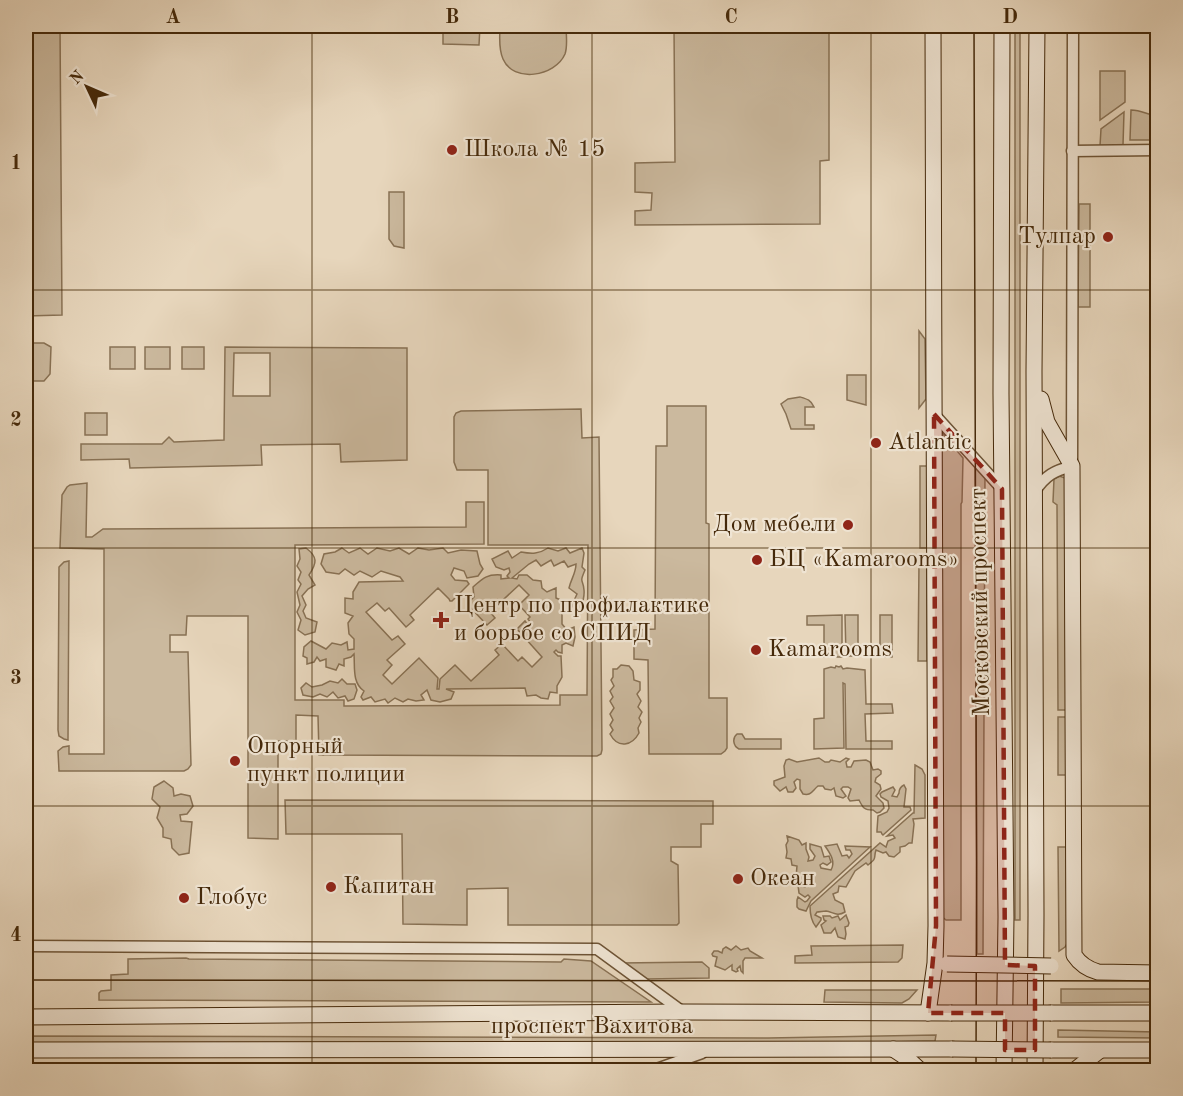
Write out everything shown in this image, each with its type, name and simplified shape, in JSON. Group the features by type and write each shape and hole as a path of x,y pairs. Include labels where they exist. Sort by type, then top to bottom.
{"main road":[{"path":"928,1013 941,964 934,507 933,26"},
{"name":"Московский проспект","path":"1002,26 1002,489 1006,905 1004,1071"},
{"path":"1035,1071 1034,371 1037,26"},
{"path":"1034,371 1047,422 1072,466 1074,955 1084,966 1098,972 1158,973"},
{"path":"941,964 1051,966 1065,962 1074,955"},
{"name":"проспект Вахитова","path":"26,1017 683,1012 1158,1013"},
{"path":"893,1049 920,1071"},
{"name":"проспект Вахитова","path":"26,1050 1158,1050"},
{"path":"1075,1071 1099,1051"}],"street":[{"path":"1035,491 1042,480 1052,472 1072,466 1073,26"},
{"path":"1072,151 1158,150"},
{"path":"934,414 1002,489"},
{"path":"26,946 597,950 683,1012"},
{"path":"654,1071 710,1049"}],"highlighted area":[{"path":"934,414 1002,489 1005,965 1035,966 1035,1050 1005,1050 1005,1013 928,1013 936,926"}],"shaded area":[{"path":"26,26 60,26 62,315 26,316"},
{"path":"443,26 480,26 479,45 443,44"},
{"path":"500,26 566,26 565,54 560,62 544,72 524,74 516,72 508,67 501,55"},
{"path":"674,26 829,26 829,160 820,161 820,224 635,225 635,211 651,210 652,193 635,192 635,163 675,162"},
{"path":"1015,26 1020,26 1020,920 1015,920"},
{"path":"1100,71 1125,71 1125,102 1100,120"},
{"path":"1131,110 1157,116 1157,140 1130,140"},
{"path":"1124,112 1123,145 1100,146 1101,129"},
{"path":"389,192 404,192 404,248 394,246 389,239"},
{"path":"1079,204 1090,204 1090,307 1078,307"},
{"path":"919,331 925,339 926,399 919,408"},
{"path":"26,343 44,343 51,347 50,374 44,381 29,381 26,378"},
{"path":"110,347 135,347 135,369 110,369"},
{"path":"145,347 170,347 170,369 145,369"},
{"path":"182,347 204,347 204,369 182,369"},
{"path":"225,347 407,348 407,460 341,462 340,444 261,445 262,465 130,468 129,459 81,460 81,444 162,444 169,437 174,442 224,440","holes":["234,353 270,353 270,396 233,396"]},
{"path":"847,375 866,375 866,405 847,400"},
{"path":"800,397 808,400 814,407 805,407 805,425 814,425 814,429 791,429 781,404 788,399"},
{"path":"667,406 706,406 709,698 727,698 727,748 721,754 649,754 648,660 634,659 634,630 655,629 656,446 667,446"},
{"path":"581,409 582,438 599,437 601,754 597,756 319,755 318,716 296,715 296,741 278,741 278,839 248,838 248,616 187,616 186,635 170,635 170,652 188,652 191,765 188,769 184,771 59,771 58,751 63,747 69,746 69,754 104,754 104,549 60,548 62,495 70,485 87,483 86,537 92,537 103,529 466,527 466,502 484,502 484,544 295,545 295,700 344,700 344,706 560,705 560,695 587,695 588,545 488,545 488,470 457,470 454,462 454,417 456,413 461,411"},
{"path":"85,413 107,413 107,435 85,435"},
{"path":"938,428 963,458 961,504 961,920 946,920 940,915"},
{"path":"975,460 985,471 983,954 977,954"},
{"path":"920,466 927,466 927,548 920,548"},
{"path":"1059,476 1065,478 1069,710 1058,710 1057,505 1053,502 1054,479"},
{"path":"306,548 313,554 315,560 309,575 315,585 302,596 306,605 303,611 306,618 317,622 315,632 305,635 298,630 301,620 297,612 300,605 297,592 301,584 298,580 301,572 297,566 300,559 299,549"},
{"path":"342,548 349,553 360,548 368,554 377,548 390,551 399,548 409,554 418,548 429,550 443,548 448,553 461,550 477,551 483,569 478,576 467,578 464,571 454,568 451,575 455,580 467,581 469,584 452,601 438,588 410,615 414,620 406,627 389,608 385,611 377,603 366,612 392,640 398,636 405,644 387,660 392,665 383,675 392,684 419,658 438,678 437,689 439,689 440,679 455,665 471,681 499,655 495,650 502,644 518,661 522,657 532,667 542,657 517,629 525,621 528,625 531,623 528,619 530,617 519,605 529,595 519,585 490,612 495,618 487,625 467,604 474,597 473,587 483,579 496,575 501,575 501,579 509,578 507,576 510,572 509,568 504,570 496,567 492,559 508,551 512,558 521,552 535,553 548,548 558,551 566,548 570,553 582,548 584,553 582,567 585,570 582,579 583,611 576,612 572,605 577,594 569,588 576,564 568,567 564,561 554,566 551,560 541,566 536,560 512,578 517,579 519,575 527,575 533,580 541,581 542,588 547,592 556,588 556,598 563,601 560,611 562,624 567,630 574,627 573,646 566,643 562,645 562,653 556,650 554,652 561,656 562,677 557,686 557,693 550,692 548,699 536,695 527,696 525,688 446,689 454,692 451,699 440,702 431,700 427,690 421,695 424,700 408,699 403,702 395,698 388,703 385,699 375,702 371,697 363,700 361,697 364,691 356,679 354,654 344,659 344,666 339,664 336,670 326,667 326,659 320,661 317,657 314,662 307,664 307,658 303,656 304,647 311,641 326,649 332,643 341,645 347,642 348,650 354,649 354,639 349,634 348,623 353,616 345,613 345,598 353,599 353,592 359,582 403,581 400,577 381,571 372,577 360,571 354,575 345,569 339,574 326,572 321,564 324,554"},
{"path":"69,561 68,740 59,736 58,730 59,567"},
{"path":"919,563 927,563 927,661 918,661"},
{"path":"842,615 842,657 824,657 824,625 807,625 807,616"},
{"path":"845,615 858,615 858,656 846,656"},
{"path":"880,615 892,615 892,657 880,657"},
{"path":"621,665 629,666 633,671 634,680 640,682 640,690 637,694 641,701 638,707 642,712 639,718 641,722 638,728 639,733 633,741 625,744 617,742 610,734 613,730 610,725 613,720 610,714 614,708 610,701 613,697 610,691 614,686 611,680 613,669"},
{"path":"841,666 843,669 865,670 866,704 892,704 893,713 865,714 866,741 892,741 892,749 846,749 845,684 843,683 844,748 814,749 814,719 824,718 824,669"},
{"path":"342,679 347,684 355,684 357,690 354,699 348,701 345,696 338,698 333,692 327,697 320,694 313,697 303,695 301,688 306,683 312,687 330,681 338,683"},
{"path":"1058,717 1069,717 1069,775 1058,775"},
{"path":"737,734 742,734 745,739 781,739 781,749 739,749 734,742"},
{"path":"819,758 825,762 831,760 840,762 846,758 849,759 846,762 847,767 851,767 854,761 870,762 873,770 881,771 875,782 880,785 881,789 876,796 883,803 884,808 877,813 864,808 859,800 850,801 848,798 851,789 848,787 841,789 846,796 843,798 836,796 834,788 825,789 823,786 818,786 810,794 803,794 800,789 800,780 797,779 794,782 796,788 793,792 788,792 786,787 780,791 774,785 774,781 785,777 786,760 797,762"},
{"path":"915,765 922,769 925,775 925,818 913,819 912,843 900,847 900,852 894,857 876,850 873,861 855,871 846,887 839,886 838,892 833,894 835,900 843,904 845,912 837,914 826,911 817,912 815,915 821,920 816,927 811,918 810,906 880,843 886,847 888,841 895,838 893,835 887,836 914,813"},
{"path":"164,781 173,788 174,796 181,794 190,796 193,806 187,814 180,815 181,821 192,822 189,853 179,855 172,848 171,839 163,837 163,828 157,818 160,807 152,799 154,787"},
{"path":"904,785 906,789 904,807 910,807 911,810 883,835 877,832 878,816 887,812 889,808 888,801 880,794 893,787 895,790 892,796 897,797 900,788"},
{"path":"285,800 713,801 713,824 701,824 701,847 671,847 671,861 678,865 679,923 677,925 508,925 508,888 467,889 467,925 403,924 402,834 286,834"},
{"path":"787,836 799,840 802,845 806,843 808,861 813,860 815,856 810,849 810,844 821,847 824,857 829,856 831,862 827,865 823,863 820,865 821,868 831,870 833,861 825,846 837,844 842,856 847,855 849,858 852,854 850,850 846,850 845,846 870,847 811,901 806,911 797,907 798,897 805,902 810,897 799,893 798,885 805,887 806,884 796,877 797,866 792,865 791,859 786,858"},
{"path":"1058,847 1069,847 1069,940 1059,951"},
{"path":"846,915 849,923 845,927 845,939 838,937 835,928 831,933 824,933 821,925 826,921 823,916 832,918 838,916 840,920"},
{"path":"903,945 902,958 898,962 795,963 795,956 812,955 811,946"},
{"path":"736,946 741,950 748,948 762,958 745,958 743,973 740,966 736,972 732,970 732,965 725,970 715,966 717,957 712,954 714,951 722,953 726,947 731,950"},
{"path":"128,959 591,961 651,1002 99,1000 101,991 111,990 111,975 128,974"},
{"path":"702,962 709,968 709,978 645,979 621,963"},
{"path":"1061,989 1157,989 1157,1002 1061,1003"},
{"path":"825,990 917,990 902,1003 824,1002"},
{"path":"1058,1030 1157,1032 1157,1038 1058,1037"},
{"path":"936,1035 935,1041 754,1045 26,1043 26,1036 768,1038"}],"tram line":[{"path":"974,26 976,1070"},
{"path":"26,980 1158,981"}],"place":[{"name":"Школа № 15","path":"452,150"},
{"name":"Тулпар","path":"1108,237"},
{"name":"Atlantic","path":"876,443"},
{"name":"Дом мебели","path":"848,525"},
{"name":"БЦ «Kamarooms»","path":"757,560"},
{"name":"Центр по профилактике и борьбе со СПИД","path":"441,620"},
{"name":"Kamarooms","path":"756,650"},
{"name":"Опорный пункт полиции","path":"235,761"},
{"name":"Океан","path":"738,879"},
{"name":"Капитан","path":"331,887"},
{"name":"Глобус","path":"184,898"}]}
